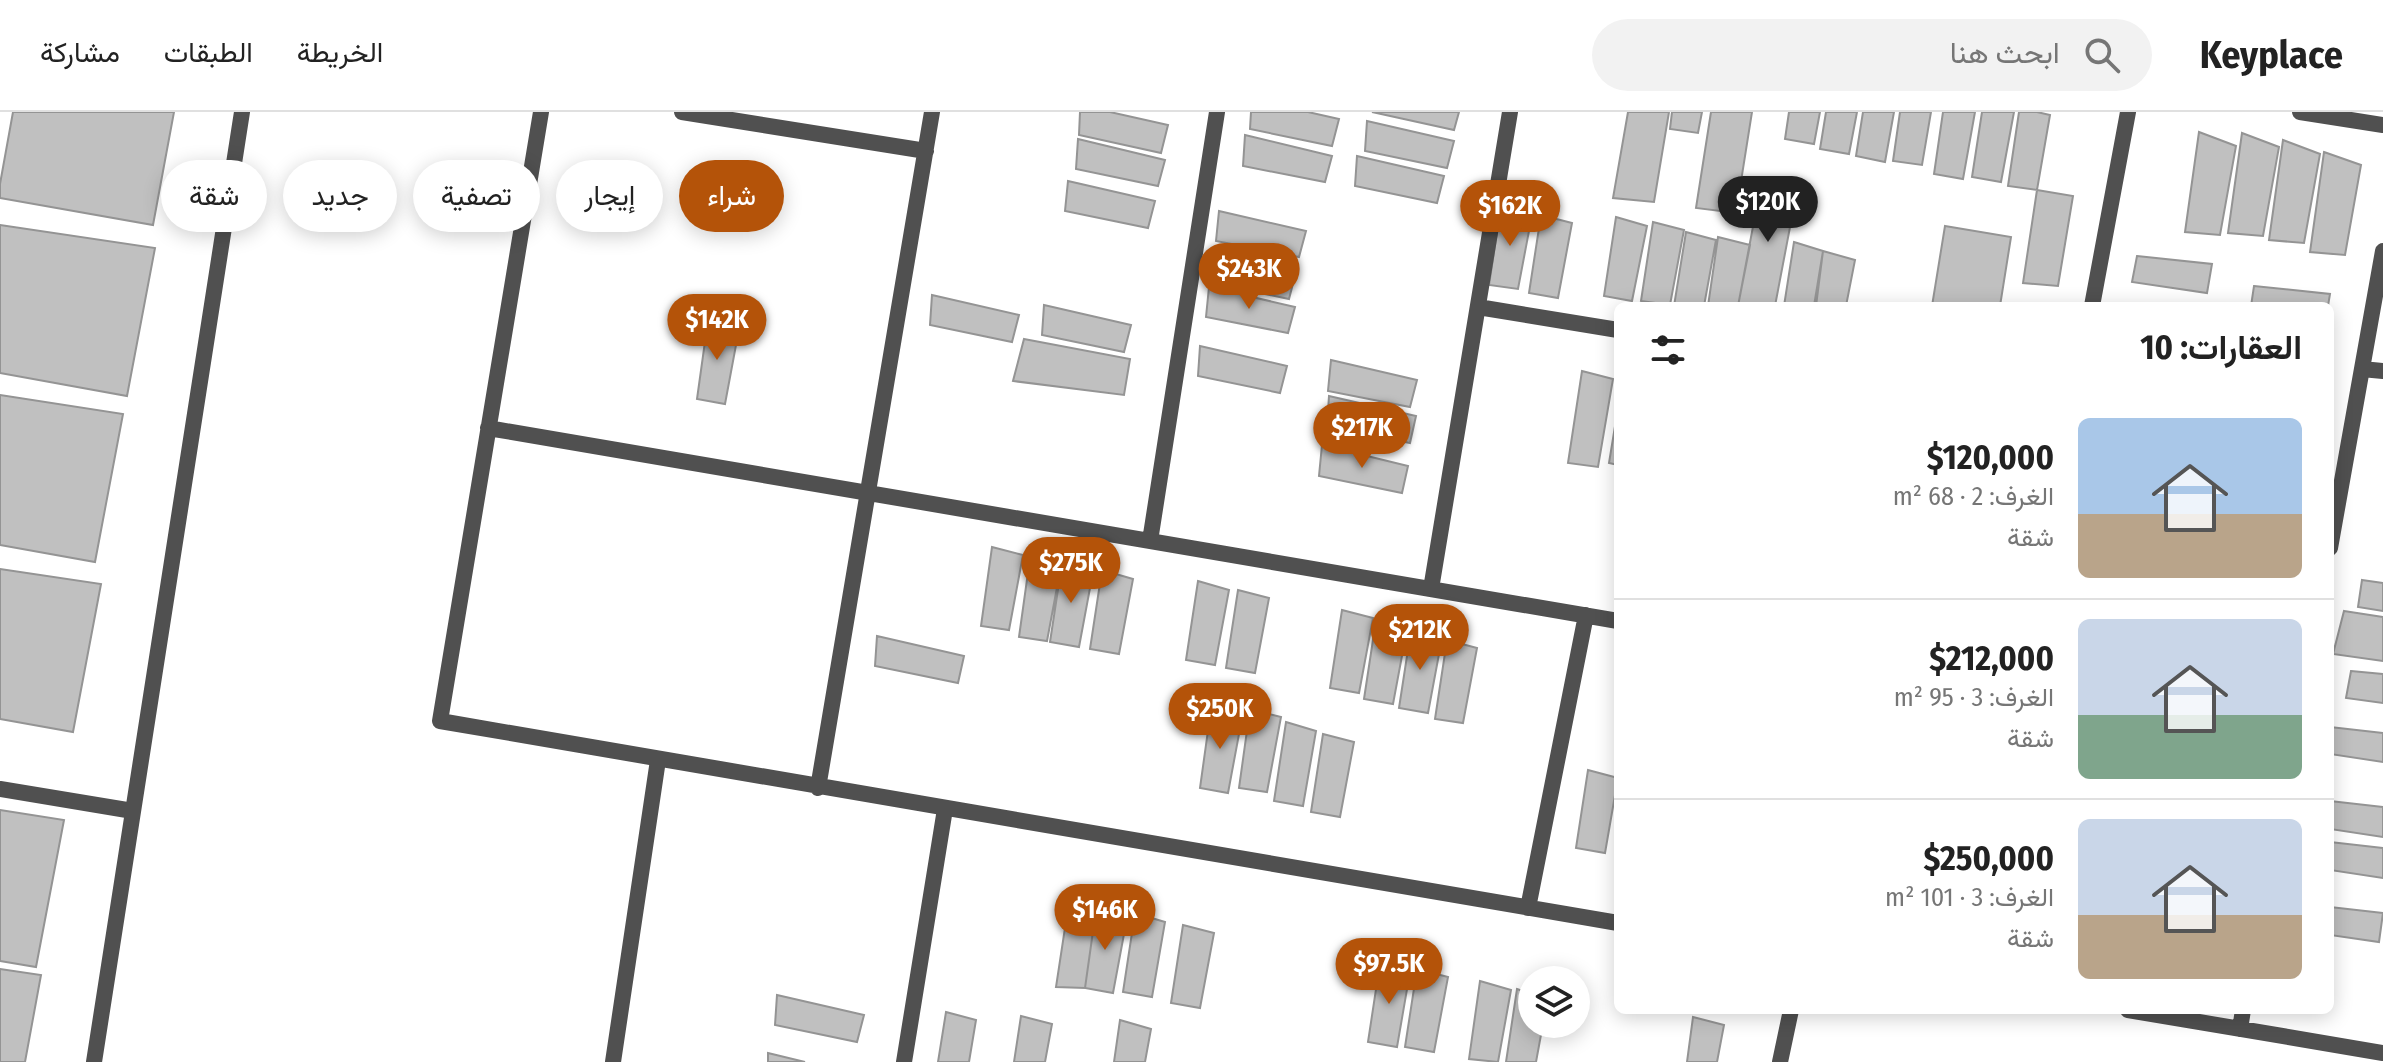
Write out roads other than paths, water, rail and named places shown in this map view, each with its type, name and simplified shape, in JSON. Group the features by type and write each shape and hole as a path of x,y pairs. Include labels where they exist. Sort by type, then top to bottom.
{"street":[{"path":"94,1062 242,112"},
{"path":"541,112 440,721 1614,922"},
{"path":"682,112 926,151"},
{"path":"818,788 932,112"},
{"path":"1150,541 1217,112"},
{"path":"1431,589 1510,112"},
{"path":"2093,302 2128,112"},
{"path":"2300,112 2383,125"},
{"path":"2334,526 2383,251"},
{"path":"1478,307 1614,329"},
{"path":"2362,369 2383,371"},
{"path":"488,428 1614,620"},
{"path":"1528,908 1586,615"},
{"path":"613,1062 658,760"},
{"path":"0,789 133,811"},
{"path":"904,1062 945,809"},
{"path":"1780,1062 1790,1014"},
{"path":"2152,1014 2383,1053"},
{"path":"2240,1029 2242,1014"}]}
